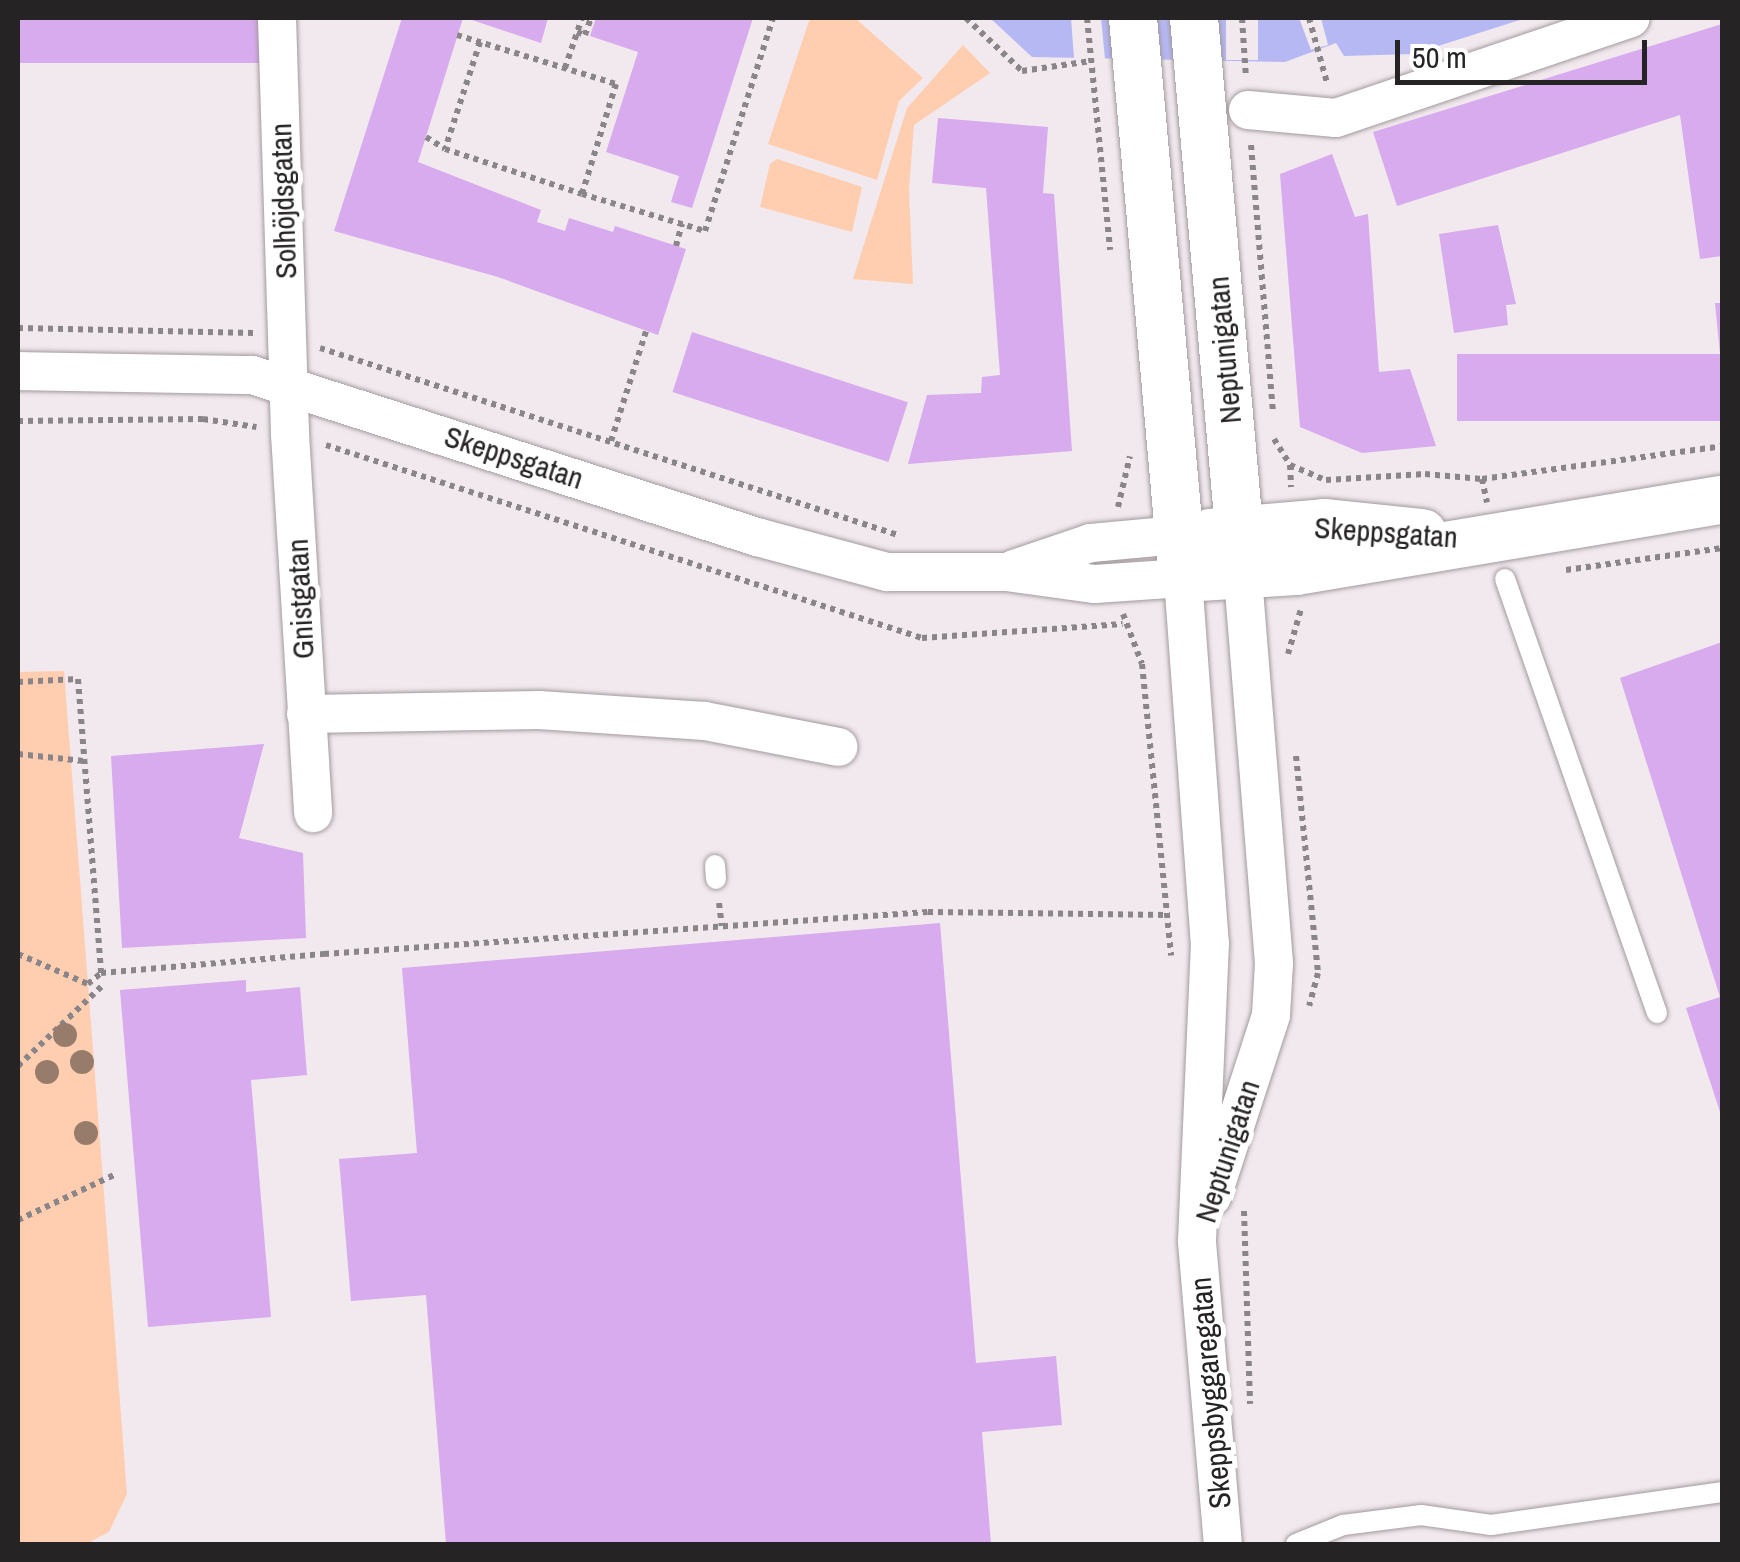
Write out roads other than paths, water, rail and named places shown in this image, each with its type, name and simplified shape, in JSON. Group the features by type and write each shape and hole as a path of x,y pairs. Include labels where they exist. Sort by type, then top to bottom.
{"street":[{"name":"Solhöjdsgatan","path":"277,18 289,384"},
{"name":"Neptunigatan","path":"1133,18 1113,63 1180,557 1210,943 1197,1242"},
{"path":"1248,110 1336,118 1632,18"},
{"name":"Neptunigatan","path":"1195,41 1242,553 1274,963 1271,1015 1197,1242"},
{"name":"Skeppsgatan","path":"18,372 192,370 289,384 757,537 886,572 1006,572"},
{"name":"Gnistgatan","path":"289,384 313,813"},
{"name":"Skeppsgatan","path":"1180,557 1242,553 1324,523 1476,539 1722,500"},
{"path":"1006,572 1119,540 1180,557"},
{"path":"1006,572 1122,583 1180,557"},
{"path":"306,714 576,713 705,721 839,747"},
{"name":"Skeppsbyggaregatan","path":"1197,1242 1223,1544"}],"lane":[{"path":"1505,579 1657,1013"},
{"path":"1296,1544 1343,1525 1422,1515 1491,1525 1722,1492"}],"water":[{"path":"990,18 1526,18 1413,54 1344,56 1336,43 1285,62 1032,57"}]}
